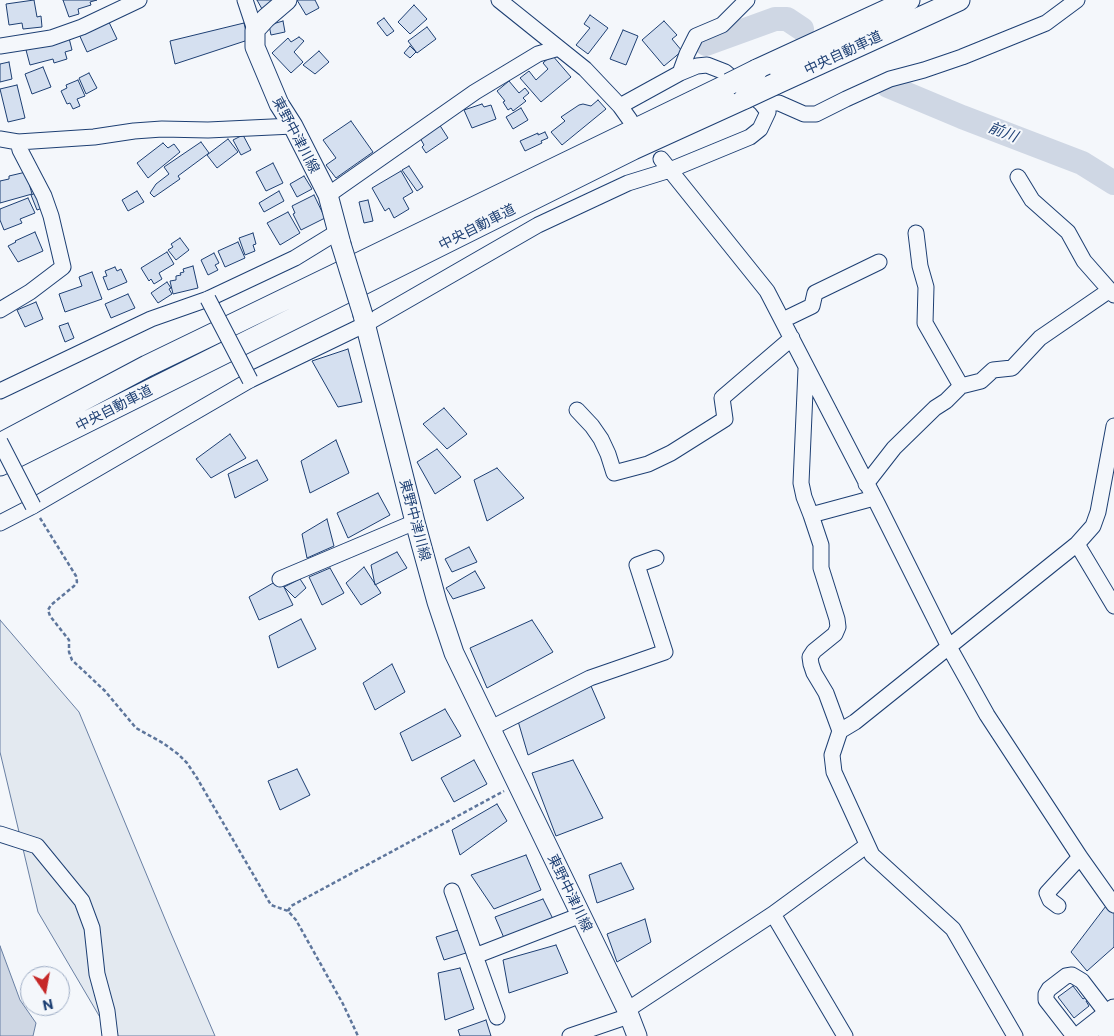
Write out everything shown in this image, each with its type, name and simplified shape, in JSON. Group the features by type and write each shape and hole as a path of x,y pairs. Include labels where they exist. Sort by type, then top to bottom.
{"highway":[{"name":"中央自動車道","path":"0,465 745,95 758,70 910,0"},
{"name":"中央自動車道","path":"0,443 147,366 959,0"},
{"path":"1081,1036 1111,1023"}],"main road":[{"path":"256,30 266,18 287,0"},
{"name":"東野中津川線","path":"256,30 255,47 279,104 293,126 328,195 364,320 437,602 454,653 628,1013 637,1036"}],"street":[{"path":"0,46 52,38 82,27 139,0"},
{"path":"245,0 256,30"},
{"path":"499,0 585,69 620,106 630,120"},
{"path":"680,73 696,36 722,25 747,0"},
{"path":"745,95 780,103 804,114 816,114 890,79 962,58 1046,23 1077,0"},
{"path":"328,195 475,92 538,54 559,48"},
{"path":"0,523 33,506 250,380 545,222 666,164 750,137 760,129 768,112 745,95 725,72 708,65 698,66 680,73 620,106"},
{"path":"0,139 18,142 94,137 162,129 208,130 293,126"},
{"path":"0,310 30,292 62,267 51,216 44,196 20,150 18,142"},
{"path":"666,164 767,291 874,498 948,647 987,715 1080,857 1114,905"},
{"path":"866,484 894,448 934,408 961,386 981,381 993,370 1012,368 1040,338 1112,292 1084,261 1068,232 1032,200 1018,177"},
{"path":"916,233 920,266 926,287 925,323 961,386"},
{"path":"0,392 151,319 208,299 340,237"},
{"path":"783,320 812,306 815,293 879,262"},
{"path":"208,299 250,380"},
{"path":"577,410 601,439 614,473 648,464 671,453 725,419 722,398 792,338"},
{"path":"806,368 801,483 821,545 821,568 838,627 835,634 814,651 810,657 814,673 826,693 840,731 832,756 834,772 866,846 872,855 953,929 1015,1036"},
{"path":"840,731 855,722 1077,544 1093,526 1098,512 1114,427"},
{"path":"0,443 33,506"},
{"path":"811,515 874,498"},
{"path":"280,579 415,522"},
{"path":"1077,544 1114,606"},
{"path":"491,728 590,678 665,652 637,565 656,558"},
{"path":"0,834 38,846 82,901 92,928 97,974 107,1011 110,1036"},
{"path":"570,1036 628,1013 773,914 866,846"},
{"path":"1058,906 1050,900 1047,893 1080,857"},
{"path":"452,891 498,1017"},
{"path":"773,914 845,1036"},
{"path":"475,956 581,915"},
{"path":"1074,1036 1046,1000 1046,994 1049,989 1066,976 1072,975 1082,981 1111,1023"}],"path":[{"path":"33,506 76,576 77,582 74,586 50,605 48,610 50,616 69,640 72,660 105,691 136,728 163,743 187,763 271,905 288,912 296,920 343,1004 358,1036"},
{"path":"288,912 291,906 518,784"}],"shaded area":[{"path":"0,620 79,712 215,1036 111,1036 38,912 0,752"},
{"path":"0,946 20,1000 20,1016 31,1016 36,1023 33,1036 0,1036"}],"building":[{"path":"34,0 37,17 41,16 42,27 23,29 22,23 9,25 6,4"},
{"path":"63,0 97,0 90,2 91,5 78,9 79,14 69,17"},
{"path":"257,0 277,0 262,9"},
{"path":"297,0 315,0 319,8 306,15"},
{"path":"414,5 427,19 410,34 398,22"},
{"path":"590,15 608,28 588,54 576,45 590,28 584,24"},
{"path":"107,18 117,39 87,52 78,32"},
{"path":"384,18 394,31 387,36 377,23"},
{"path":"283,21 285,32 271,35 269,25"},
{"path":"664,21 677,35 672,39 682,51 664,66 642,40"},
{"path":"244,23 248,40 175,64 170,41"},
{"path":"427,27 436,39 417,53 408,41"},
{"path":"623,30 638,36 626,65 610,59"},
{"path":"299,37 304,41 294,52 303,62 291,73 272,53 288,38 291,42"},
{"path":"69,38 72,50 65,52 67,59 54,63 53,59 30,65 26,50"},
{"path":"410,46 416,52 410,58 404,53"},
{"path":"319,51 329,62 315,74 303,65"},
{"path":"552,55 571,77 541,102 520,78 529,71 536,80 548,69 543,63"},
{"path":"9,62 12,79 0,82 0,64"},
{"path":"43,67 51,87 32,94 25,74"},
{"path":"89,73 97,88 86,94 79,78"},
{"path":"78,80 85,96 77,99 80,106 73,109 70,103 67,104 61,91 67,88 66,85"},
{"path":"509,81 519,93 525,88 529,93 523,98 526,101 513,111 511,108 508,110 503,102 505,101 497,91"},
{"path":"17,85 25,118 8,122 0,89"},
{"path":"598,100 606,109 562,145 551,132 565,121 561,117 579,105 591,106"},
{"path":"482,104 484,107 491,105 496,119 472,128 464,110"},
{"path":"521,108 528,120 513,129 506,117"},
{"path":"351,121 373,152 336,178 326,165 336,158 323,140"},
{"path":"439,124 448,138 426,153 420,138"},
{"path":"545,132 548,138 525,151 520,141"},
{"path":"243,135 251,150 241,155 233,140"},
{"path":"228,139 238,152 217,168 207,155"},
{"path":"201,142 209,153 178,176 180,179 154,197 150,193 156,184 169,174 164,167"},
{"path":"163,143 168,148 174,144 180,152 148,178 137,163"},
{"path":"273,163 283,183 266,191 256,172"},
{"path":"409,166 423,187 417,191 402,170"},
{"path":"401,171 413,192 403,198 409,209 394,218 389,208 385,211 372,188"},
{"path":"26,172 32,194 0,203 0,181 9,179 9,176"},
{"path":"304,176 312,189 297,197 290,184"},
{"path":"137,191 144,202 128,211 122,200"},
{"path":"279,191 284,201 264,212 259,203"},
{"path":"38,192 45,207 37,210 31,195"},
{"path":"314,195 325,218 301,230 293,214 295,213 292,206"},
{"path":"28,198 35,213 20,219 22,223 4,230 0,220 0,209"},
{"path":"368,200 373,221 364,223 359,202"},
{"path":"288,212 300,233 280,245 267,223"},
{"path":"35,232 43,251 18,262 8,246"},
{"path":"253,233 256,244 253,245 255,251 245,255 239,238"},
{"path":"180,238 189,250 176,260 168,250 173,247 171,244"},
{"path":"238,242 245,258 225,267 218,251"},
{"path":"167,252 174,264 159,273 162,279 154,284 151,279 149,281 141,268"},
{"path":"214,253 219,263 215,265 218,270 208,275 201,260"},
{"path":"193,266 198,288 173,294 170,281 176,280 176,276 184,272 183,269"},
{"path":"115,267 117,271 121,269 127,282 108,290 103,277 107,276 105,271"},
{"path":"92,272 102,299 65,312 59,294 82,286 79,277"},
{"path":"167,282 172,294 158,303 151,293"},
{"path":"128,294 135,308 111,318 105,304"},
{"path":"36,302 43,319 25,327 17,310"},
{"path":"68,323 74,338 65,342 59,326"},
{"path":"348,349 362,402 338,407 312,361"},
{"path":"444,408 467,434 447,449 423,424"},
{"path":"230,434 246,458 211,478 196,459"},
{"path":"336,440 349,473 310,493 301,461"},
{"path":"437,449 461,477 435,494 417,462"},
{"path":"257,460 268,480 235,498 228,474"},
{"path":"497,468 524,498 487,521 474,480"},
{"path":"378,493 390,515 348,538 337,513"},
{"path":"327,519 334,546 307,558 302,534"},
{"path":"469,547 477,562 452,572 445,559"},
{"path":"397,552 407,568 375,585 371,565"},
{"path":"364,567 381,593 361,605 346,583"},
{"path":"330,568 344,593 322,605 309,577"},
{"path":"475,571 485,588 453,599 446,588"},
{"path":"280,579 293,605 259,620 249,597"},
{"path":"300,579 306,588 295,598 284,587"},
{"path":"301,619 316,649 278,668 269,636"},
{"path":"532,620 553,652 487,688 470,648"},
{"path":"392,664 405,692 375,710 363,683"},
{"path":"591,686 605,718 528,755 518,721"},
{"path":"445,709 461,736 412,761 400,733"},
{"path":"474,760 487,784 454,802 441,778"},
{"path":"573,760 603,818 556,836 532,773"},
{"path":"297,769 310,795 280,810 268,781"},
{"path":"497,804 507,821 460,855 452,830"},
{"path":"526,855 541,890 494,909 471,875"},
{"path":"621,863 634,889 597,903 589,875"},
{"path":"543,899 554,921 504,938 495,917"},
{"path":"1109,902 1114,909 1114,947 1087,971 1071,952"},
{"path":"645,919 651,942 617,962 607,934"},
{"path":"461,929 469,952 444,960 436,937"},
{"path":"556,945 568,973 509,993 503,960"},
{"path":"460,968 474,1009 445,1020 438,973"},
{"path":"1073,986 1083,999 1086,997 1089,1006 1074,1018 1058,997"},
{"path":"486,1020 491,1036 460,1036 458,1030"}],"waterway":[{"name":"前川","path":"706,44 775,19 787,19 802,29"},
{"name":"前川","path":"888,86 962,117 1082,163 1114,183"}]}
